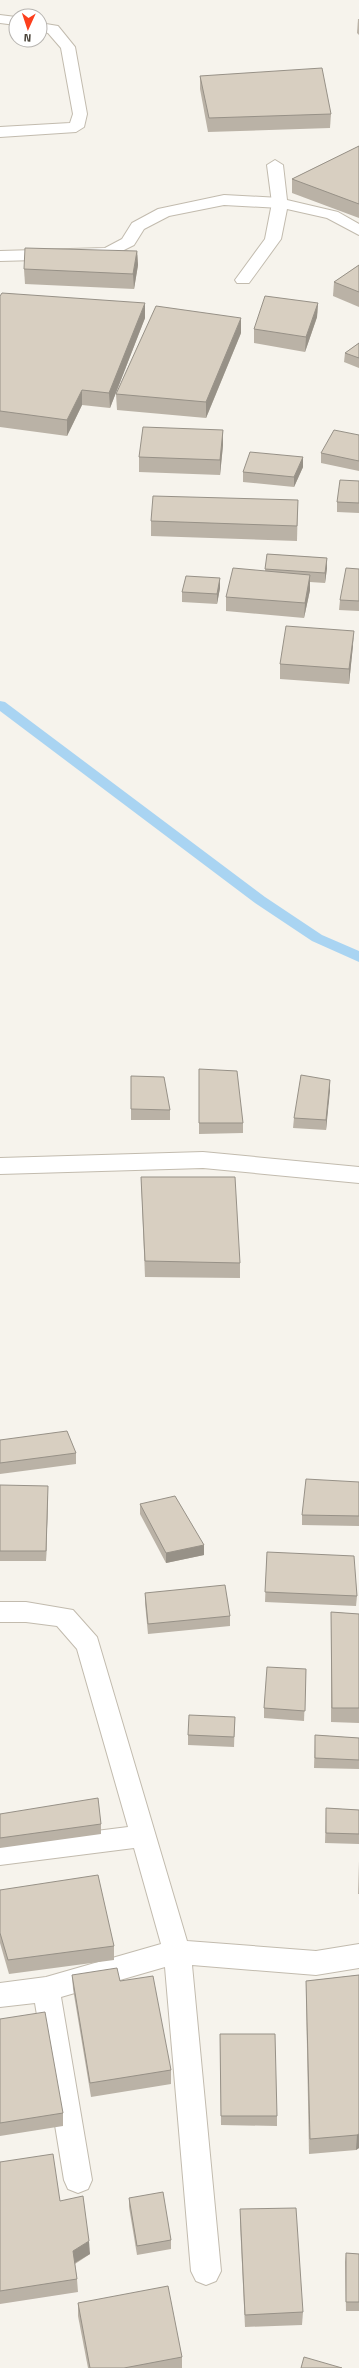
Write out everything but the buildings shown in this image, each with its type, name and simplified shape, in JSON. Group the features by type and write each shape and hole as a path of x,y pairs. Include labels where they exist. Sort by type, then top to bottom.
{"street":[{"path":"0,132 76,127 80,114 68,47 52,29 48,28"},
{"path":"243,280 273,239 280,203 275,165"},
{"path":"0,256 108,253 128,242 138,226 164,212 224,200 280,203 332,215 359,230"},
{"path":"0,1166 203,1160 359,1175"},
{"path":"0,1612 26,1612 64,1617 88,1644 177,1952 206,2271"},
{"path":"0,1854 143,1836"},
{"path":"0,1995 46,1989 177,1952 316,1963 359,1956"},
{"path":"46,1989 78,2180"}],"waterway":[{"path":"0,705 260,900 317,938 359,957"}]}
